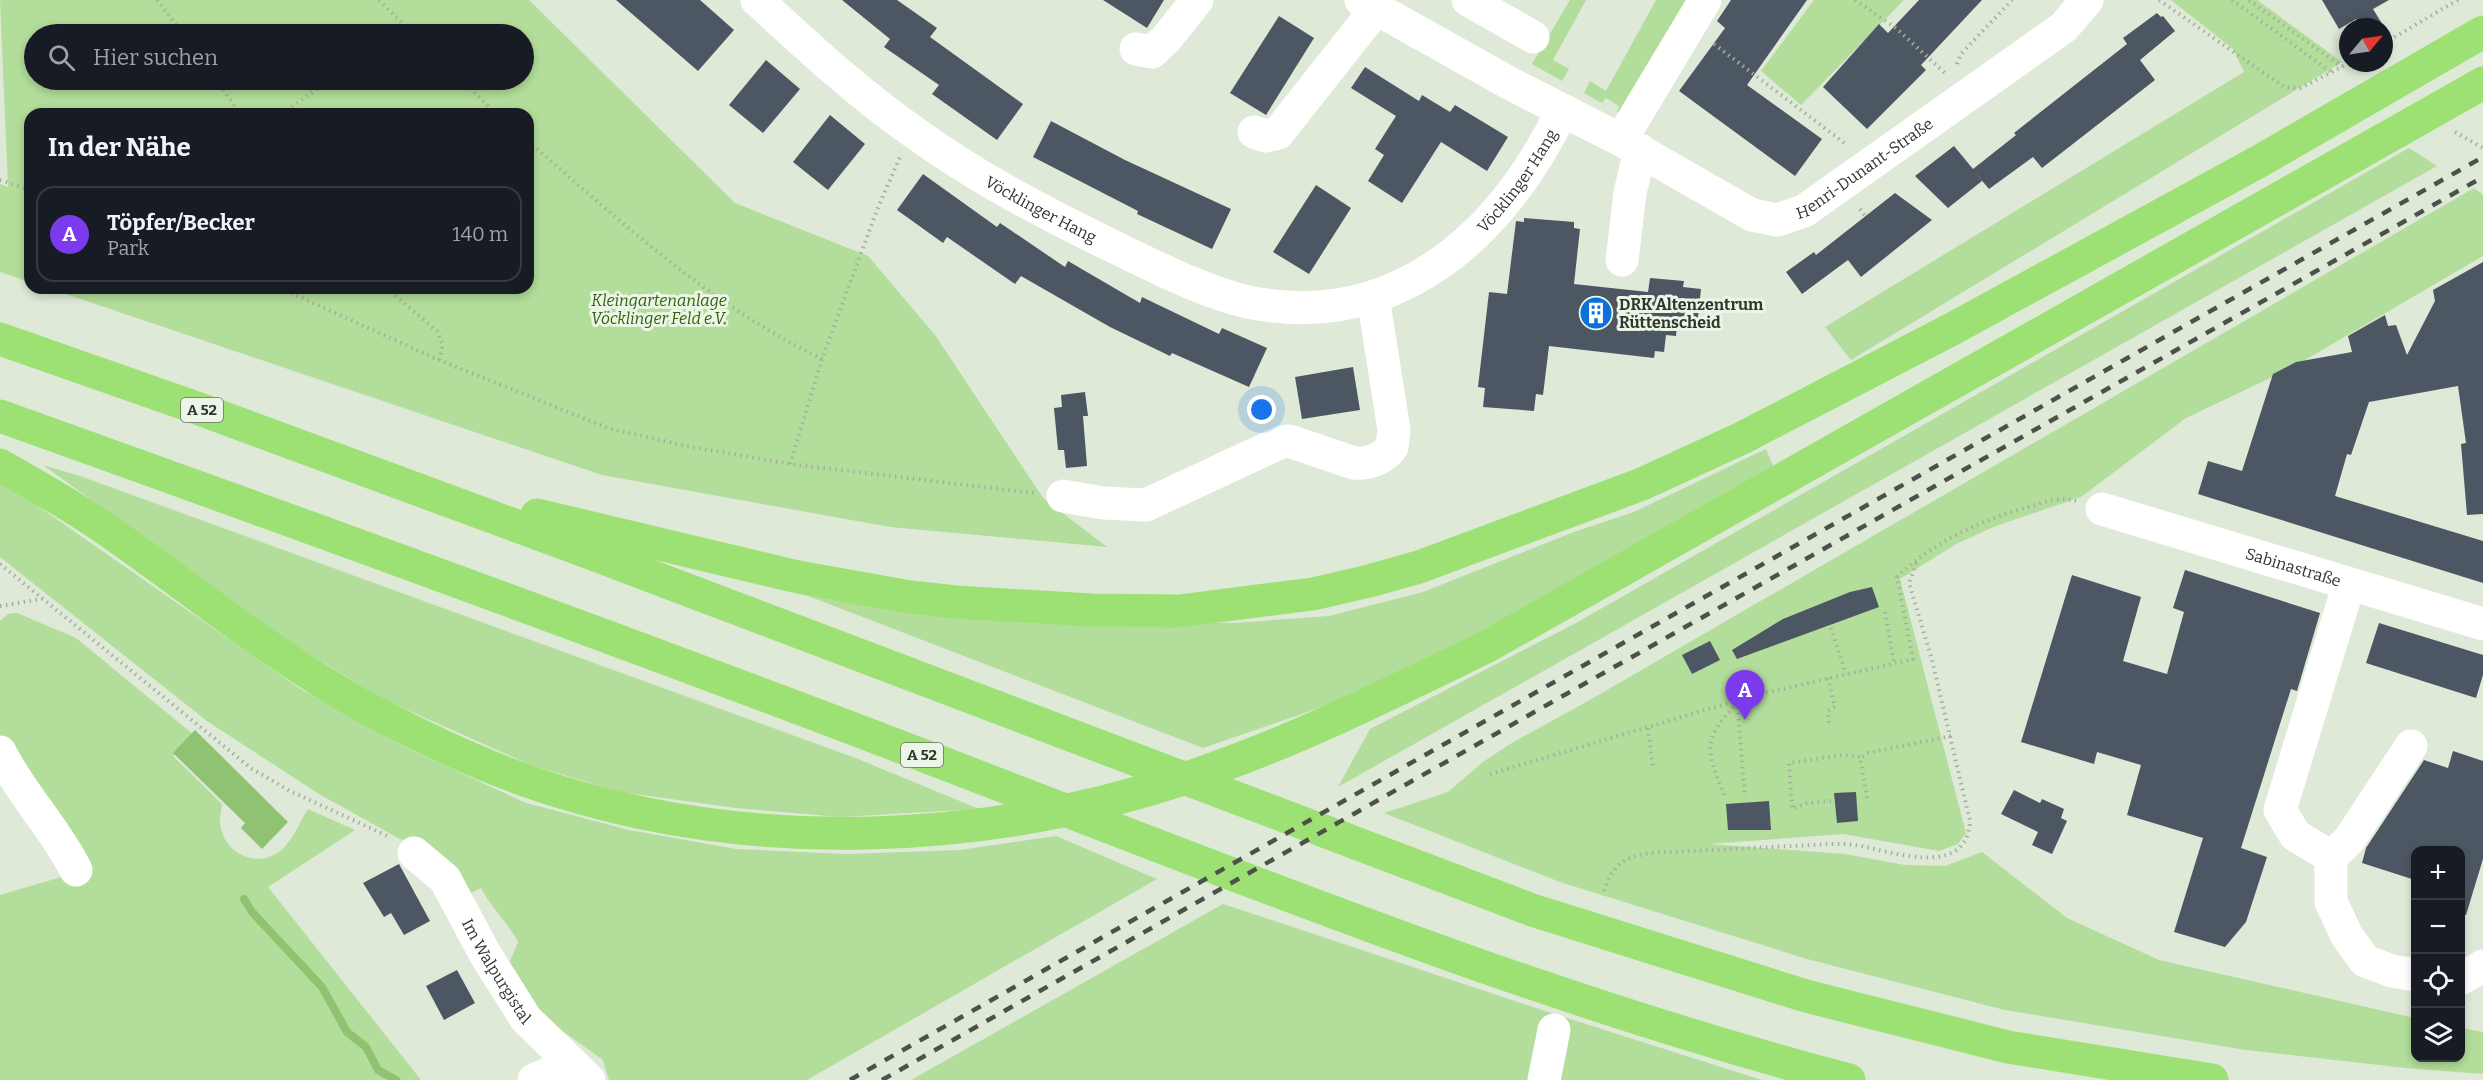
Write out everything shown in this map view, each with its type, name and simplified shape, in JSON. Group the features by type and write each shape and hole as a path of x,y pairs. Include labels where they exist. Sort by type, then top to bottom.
{"highway":[{"path":"404,485 798,577 910,597 1091,610 1179,611 1313,594 1430,563 1642,484 1743,438 1954,328 2258,162 2483,32"},
{"path":"0,465 104,528 248,633 324,683 453,751 530,782 621,807 736,827 843,834 956,828 1005,822 1102,802 1202,773 1341,718 1486,647 2483,83"},
{"name":"A 52","path":"0,339 194,407 612,562 1532,910 1806,996 2008,1047 2212,1080"},
{"name":"A 52","path":"0,416 458,581 866,733 1359,923 1659,1026 1849,1080"}],"street":[{"name":"Vöcklinger Hang","path":"757,0 800,39 914,132 1003,190 1049,215 1171,273 1234,298 1270,305 1312,307 1372,297 1397,289 1423,276 1467,244 1505,203 1546,144 1562,111"},
{"path":"1136,49 1152,52 1166,39 1197,0"},
{"path":"1468,0 1533,37"},
{"name":"Henri-Dunant-Straße","path":"1254,132 1266,136 1278,133 1371,4 1562,111 1630,145 1752,215 1777,220 1804,211 2064,27 2087,0"},
{"path":"1622,260 1630,193 1630,145 1697,13"},
{"path":"1063,496 1103,503 1146,504 1279,443 1289,441 1354,463 1364,463 1380,457 1392,447 1394,430 1372,297"},
{"name":"Sabinastraße","path":"2102,509 2483,624"},
{"path":"2331,857 2295,835 2280,810 2349,584"},
{"path":"2411,746 2349,840 2331,857 2331,902 2347,936 2365,961 2392,971 2411,974"},
{"path":"0,752 28,799 62,844 76,870"},
{"name":"Im Walpurgistal","path":"414,853 445,879 485,954 526,1019 580,1072"},
{"path":"2465,976 2483,966"},
{"path":"1544,1080 1554,1030"},
{"path":"534,1080 580,1072"}],"path":[{"path":"157,0 175,24"},
{"path":"379,0 402,24"},
{"path":"1855,0 1896,28 1951,79 1961,54 2012,0"},
{"path":"2159,0 2279,86 2289,89 2301,88 2339,68"},
{"path":"2232,0 2331,72"},
{"path":"2249,0 2339,65"},
{"path":"2393,38 2458,0"},
{"path":"1697,13 1870,163"},
{"path":"223,90 235,108"},
{"path":"290,108 315,90"},
{"path":"471,90 490,108"},
{"path":"2454,131 2483,148"},
{"path":"790,464 822,359 892,173 914,132"},
{"path":"534,146 609,213 675,267 773,333 822,359"},
{"path":"0,180 24,188"},
{"path":"293,294 439,360 608,428 681,445 790,464 1063,496"},
{"path":"393,294 438,331 443,345 439,360"},
{"path":"1490,774 1737,701 1913,659 1897,577 1920,556 1953,536 1992,517 2054,500 2069,498 2102,509"},
{"path":"1604,891 1611,872 1617,866 1632,857 1656,853 1832,844 1854,845 1921,857 1945,855 1961,846 1969,834 1968,808 1932,660 1910,583 1920,556"},
{"path":"0,564 252,769 300,796 387,835 414,853"},
{"path":"0,606 42,599"},
{"path":"1885,612 1894,663"},
{"path":"1831,628 1846,674"},
{"path":"1828,678 1834,707 1828,711 1829,723"},
{"path":"1724,795 1710,761 1711,738 1717,724 1737,701"},
{"path":"1737,701 1745,797"},
{"path":"1648,728 1653,767"},
{"path":"1831,801 1807,803 1792,809 1789,763 1843,755 1862,757 1868,753 1951,736"},
{"path":"1862,757 1867,798"}],"green space":[{"name":"Kleingartenanlage Vöcklinger Feld e.V.","path":"0,0 529,0 735,203 868,256 935,335 1043,498 1107,547 890,527 602,475 66,294 534,294 534,108 24,108 24,280 0,272 0,184 8,187"},
{"path":"1570,0 1586,0 1553,60 1569,69 1562,81 1532,64"},
{"path":"1656,0 1691,0 1627,116 1617,112 1619,106 1606,98 1602,103 1584,93 1590,81 1606,91"},
{"path":"1814,0 1904,0 1801,105 1761,71"},
{"path":"2171,0 2257,0 2339,60 2339,64 1851,360 1825,327 2244,72 2233,49"},
{"path":"2409,148 2437,166 1338,787 1370,729 1576,623"},
{"path":"2474,188 2483,195 2483,256 2293,367 2186,418 2081,497 1996,526 1958,543 1900,579 1966,833 1958,844 1939,851 1843,834 1709,844 1845,854 1905,865 1945,866 1982,852 2067,918 2159,960 2411,1017 2411,1062 2465,1062 2465,1029 2483,1032 2483,1074 2246,1050 2005,1010 1807,959 1560,882 1384,813 1448,792 1483,762 1510,744"},
{"path":"1766,449 1774,468 1518,614 1345,699 1203,748 803,594 1072,620 1234,623 1329,616 1423,592 1574,532 1634,512"},
{"path":"43,465 80,476 858,759 979,809 840,817 736,808 620,792 531,765 385,700 286,640"},
{"path":"0,483 22,495 299,688 409,749 526,803 629,830 736,849 846,854 960,850 1056,836 1157,879 807,1080 609,1080 603,1060 539,1014 508,966 518,942 481,888 469,894 427,854 319,794 207,721 0,557"},
{"path":"17,613 76,638 194,735 173,756 222,804 221,829 226,840 238,853 254,859 262,859 279,852 291,838 308,809 355,830 268,887 421,1080 0,1080 0,895 75,873 0,746 0,621 8,614"},
{"path":"1223,904 1548,1012 1762,1080 911,1080"}],"shaded area":[{"path":"195,730 288,822 262,849 241,828 245,823 173,753"}],"building":[{"path":"616,0 700,0 734,30 698,71"},
{"path":"842,0 897,0 937,28 930,37 1023,104 997,140 932,94 939,85 884,47 890,39"},
{"path":"1103,0 1164,0 1147,28"},
{"path":"1731,0 1807,0 1747,85 1822,139 1795,176 1679,91 1725,28 1717,21"},
{"path":"1919,0 1982,0 1921,65 1926,70 1867,129 1823,87 1879,24 1888,33"},
{"path":"2322,0 2389,0 2373,9 2378,18 2339,18 2339,29"},
{"path":"2157,13 2163,16 2175,31 2140,60 2155,80 2042,168 2033,157 1989,189 1973,170 1982,181 1948,208 1915,176 1954,146 1973,169 2016,135 2014,133 2127,44 2123,38"},
{"path":"1279,16 1314,38 1266,115 1230,93"},
{"path":"766,60 800,89 763,133 729,105"},
{"path":"1365,67 1419,101 1422,95 1450,112 1455,105 1508,137 1487,171 1441,142 1402,203 1368,181 1384,155 1375,149 1396,116 1351,88"},
{"path":"830,115 865,144 828,190 793,162"},
{"path":"1051,121 1125,160 1231,209 1212,249 1137,214 1138,211 1033,157"},
{"path":"923,174 997,227 1000,223 1065,267 1068,261 1140,303 1142,297 1219,334 1222,328 1267,348 1249,387 1172,353 1170,356 1110,327 1021,276 1015,284 947,237 943,243 897,210"},
{"path":"1316,185 1351,208 1309,274 1273,252"},
{"path":"1895,193 1932,220 1861,277 1848,260 1802,294 1786,272 1814,252 1816,255"},
{"name":"DRK Altenzentrum Rüttenscheid","path":"1524,218 1574,222 1574,228 1580,229 1574,284 1648,292 1650,278 1684,281 1683,287 1701,289 1697,327 1677,325 1676,336 1666,335 1664,352 1655,351 1654,358 1549,346 1543,395 1536,394 1534,411 1483,407 1485,388 1478,387 1489,292 1507,294 1516,221 1524,222"},
{"path":"2483,262 2483,514 2467,515 2461,444 2466,443 2458,386 2369,402 2351,455 2347,454 2335,496 2483,541 2483,583 2198,494 2208,461 2242,471 2273,374 2296,362 2352,352 2348,336 2385,315 2388,326 2396,325 2407,355 2435,301 2433,290"},
{"path":"1353,367 1360,410 1302,419 1295,377"},
{"path":"1085,392 1088,416 1083,416 1087,466 1066,468 1064,450 1058,450 1054,408 1062,407 1061,395"},
{"path":"2185,570 2320,613 2297,691 2291,689 2241,848 2267,857 2246,922 2225,947 2174,932 2203,838 2127,815 2141,765 2097,752 2094,764 2021,742 2072,575 2141,597 2123,661 2167,674 2184,612 2173,608"},
{"path":"1872,587 1879,607 1737,659 1732,650 1783,619 1850,592"},
{"path":"2379,623 2483,655 2483,675 2476,698 2366,663"},
{"path":"1710,641 1720,660 1692,674 1682,655"},
{"path":"2453,751 2483,761 2483,859 2466,915 2465,846 2411,846 2411,879 2362,863 2366,848 2424,760 2448,768"},
{"path":"2014,790 2040,803 2042,799 2064,809 2061,818 2067,821 2052,854 2032,845 2038,832 2001,814"},
{"path":"1856,792 1858,821 1837,823 1834,793"},
{"path":"1769,801 1771,830 1728,830 1726,804"},
{"path":"399,864 430,921 404,935 391,913 384,917 363,883"},
{"path":"457,970 475,1003 444,1020 426,986"}],"waterway":[{"path":"244,899 252,912 322,987 347,1032 366,1047 378,1070 396,1080"}],"railway":[{"path":"850,1080 2483,157"},
{"path":"882,1080 2483,177"}],"place":[{"name":"DRK Altenzentrum Rüttenscheid","path":"1596,313"},
{"name":"Töpfer/Becker","path":"1745,720"}]}
